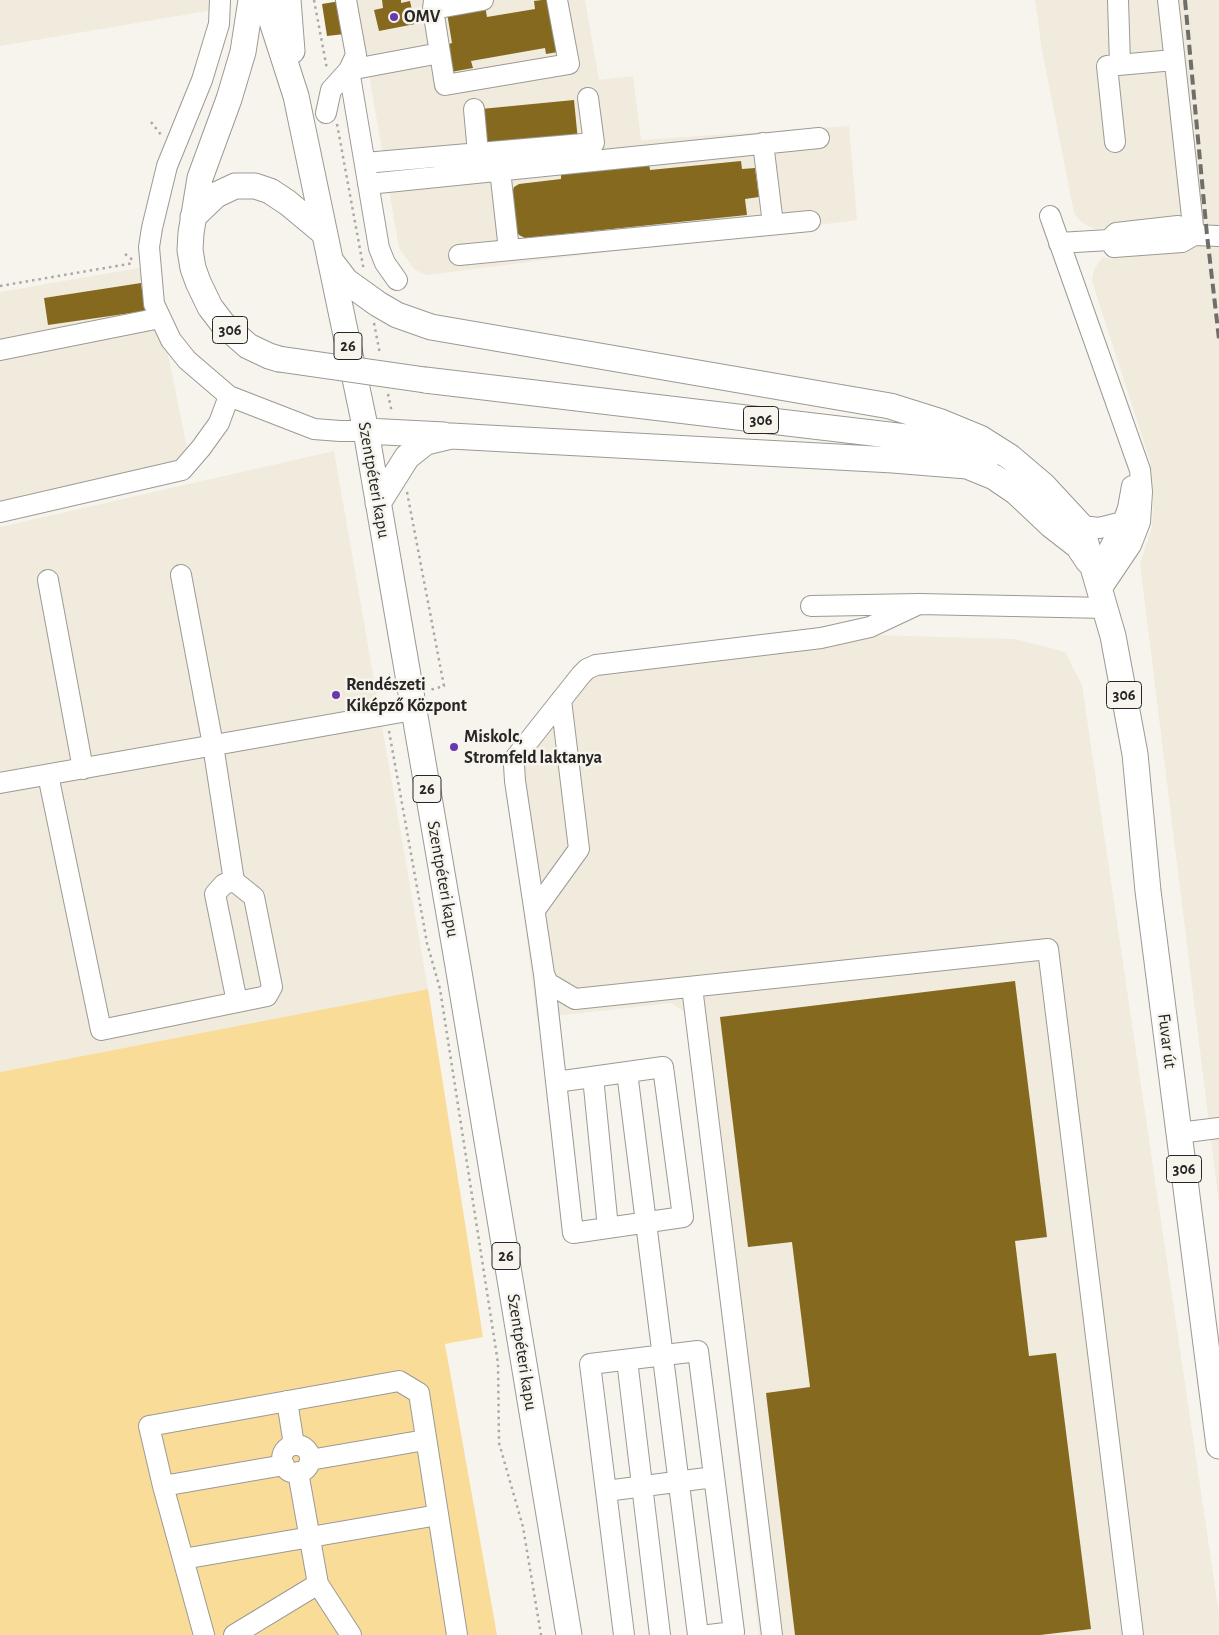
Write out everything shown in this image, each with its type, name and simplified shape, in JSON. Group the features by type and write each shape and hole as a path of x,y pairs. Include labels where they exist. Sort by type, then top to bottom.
{"main road":[{"path":"193,217 200,178 230,99 243,52 251,0"},
{"name":"Szentpéteri kapu","path":"266,0 296,96 366,431 569,1635"},
{"name":"Szentpéteri kapu","path":"288,0 296,96"},
{"path":"193,217 216,195 235,186 255,186 270,191 288,203 324,233"},
{"name":"306","path":"193,217 190,250 193,268 210,307 223,324 248,346 269,356 425,380 906,437 972,452 1007,468 1031,486 1069,526 1085,550 1101,591"},
{"path":"330,260 346,282 378,304 397,315 431,327 890,406 941,422 980,438 1010,458 1042,485 1081,526 1101,591"},
{"path":"366,431 893,460 967,466 994,477 1016,492 1051,525 1078,546 1101,591"},
{"path":"378,503 407,457 426,442 451,436"},
{"name":"Fuvar út","path":"1101,591 1113,636 1134,754 1148,891 1219,1446"}],"street":[{"path":"220,0 219,24 202,80 167,166 152,228 149,247 154,304 171,340 187,360 229,396 314,429 366,431"},
{"path":"326,112 331,90 349,70 356,55 346,0"},
{"path":"483,0 433,4 445,85 569,64 557,0"},
{"path":"1118,0 1120,64"},
{"path":"1168,0 1194,235"},
{"path":"349,70 440,53"},
{"path":"1115,142 1107,66 1174,60"},
{"path":"349,70 379,248 384,263 398,280"},
{"path":"365,163 594,143 588,98"},
{"path":"303,129 334,107 355,103"},
{"path":"474,109 478,153"},
{"path":"368,184 819,138"},
{"path":"763,143 773,224"},
{"path":"500,170 509,250"},
{"path":"1050,216 1140,470 1142,492 1140,522 1131,545 1118,558 1101,591"},
{"path":"459,255 810,221"},
{"path":"1059,242 1109,240 1116,233 1178,226 1194,235 1219,236"},
{"path":"0,350 160,318"},
{"path":"0,512 182,470 219,423 229,396"},
{"path":"1101,591 1128,508 1132,487 1131,447"},
{"path":"1081,526 1099,528 1123,522"},
{"path":"48,775 101,1030 267,996 272,987 254,897 234,881 213,746 180,575"},
{"path":"48,580 83,769"},
{"path":"812,606 919,604 1101,591"},
{"path":"556,1082 663,1067 683,1217 573,1233 556,1082 544,974 515,781 514,765 516,757 580,675 596,665 821,638 870,627 919,604"},
{"path":"534,910 578,849 561,700"},
{"path":"0,783 414,710"},
{"path":"234,881 224,884 215,894 237,1002"},
{"path":"544,974 548,983 575,1000 1048,949 1133,1635"},
{"path":"692,987 772,1635"},
{"path":"627,1072 698,1635"},
{"path":"593,1077 608,1228"},
{"path":"1179,1133 1219,1128"},
{"path":"624,1635 590,1364 698,1350 734,1632 709,1635"},
{"path":"626,1360 660,1635"},
{"path":"204,1635 163,1486 149,1426 399,1381 419,1393 457,1635"},
{"path":"287,1401 294,1445 287,1448 282,1460 297,1466"},
{"path":"163,1486 297,1466 425,1440"},
{"path":"297,1466 318,1584 351,1635"},
{"path":"606,1491 714,1477"},
{"path":"183,1559 438,1516"},
{"path":"234,1635 318,1584"}],"path":[{"path":"0,286 136,262 125,254"},
{"path":"386,715 427,942 440,989 498,1363 499,1443 523,1527 541,1635"}],"shaded area":[{"path":"0,0 218,0 219,9 0,46"},
{"path":"356,0 585,0 599,80 633,76 641,140 849,126 857,220 427,275 415,270 399,248"},
{"path":"1035,0 1219,0 1219,1204 1140,564 1152,527 1153,502 1150,461 1092,281 1094,269 1103,257 1112,259 1109,228 1094,229 1081,222 1074,213 1042,50"},
{"path":"150,266 190,463 0,505 0,292"},
{"path":"334,451 428,989 0,1072 0,527"},
{"path":"872,635 1015,639 1065,652 1082,685 1219,1614 1219,1635 759,1635 686,1013 671,1003 537,1018 504,759 585,662"},
{"path":"428,989 483,1337 445,1344 497,1635 0,1635 0,1072"}],"building":[{"name":"OMV","path":"382,0 401,0 401,3 410,1 415,24 379,31 374,10 383,8"},
{"path":"549,0 558,52 546,54 545,48 471,61 473,68 451,72 446,45 452,43 447,13 485,6 487,17 535,9 534,1"},
{"path":"340,1 345,34 327,36 322,4"},
{"path":"574,100 578,141 485,150 481,109"},
{"path":"741,161 742,169 755,168 759,197 745,199 747,215 525,238 519,235 516,230 512,193 514,187 519,184 561,179 561,171 649,163 650,170"},
{"path":"141,283 145,311 48,325 44,298"},
{"path":"1015,981 1047,1237 1015,1241 1029,1356 1056,1353 1091,1629 1040,1635 795,1635 766,1393 810,1387 792,1242 748,1247 720,1017"}],"railway":[{"path":"1185,0 1207,235 1219,339"}],"place":[{"name":"OMV","path":"394,17"},
{"name":"Rendészeti Kiképző Központ","path":"336,695"},
{"name":"Miskolc, Stromfeld laktanya","path":"454,747"}]}
